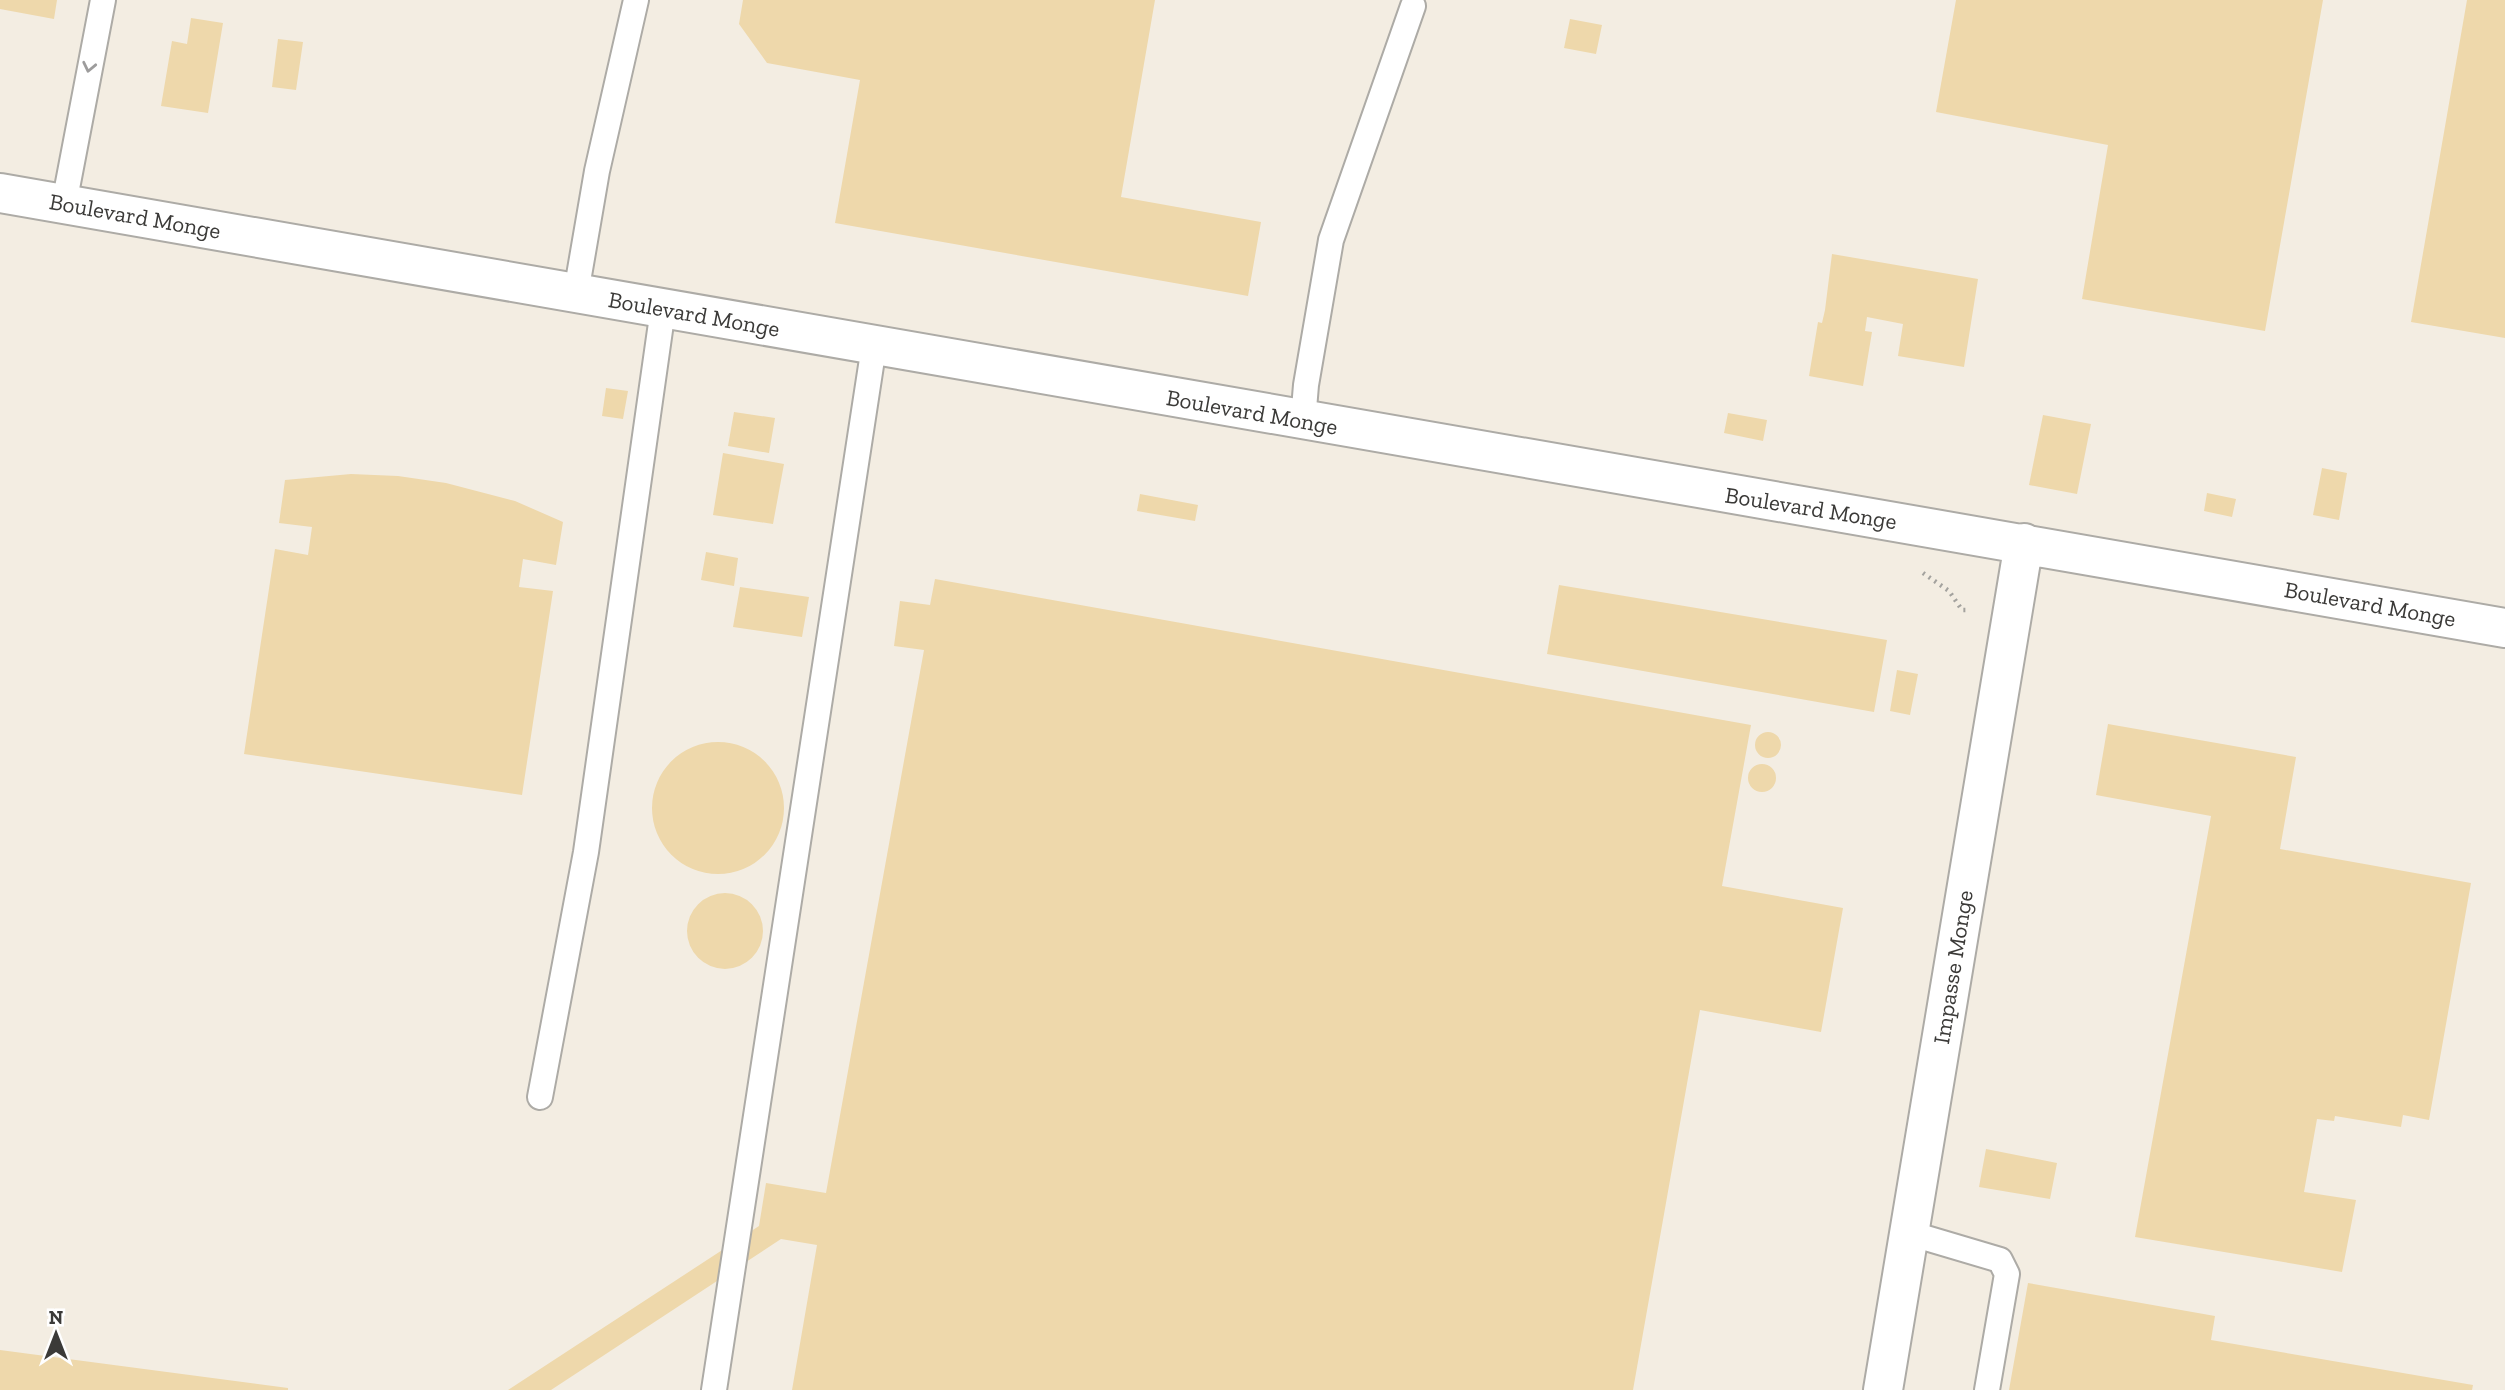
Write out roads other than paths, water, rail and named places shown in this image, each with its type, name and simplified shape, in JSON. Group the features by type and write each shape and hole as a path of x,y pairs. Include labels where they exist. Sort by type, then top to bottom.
{"street":[{"name":"Boulevard Monge","path":"0,193 2505,628"},
{"name":"Impasse Monge","path":"1883,1390 2024,543"}],"lane":[{"path":"64,204 103,0"},
{"path":"576,293 597,171 636,0"},
{"path":"1303,421 1306,385 1331,240 1413,6"},
{"path":"540,1097 586,852 663,309"},
{"path":"713,1390 874,346"},
{"path":"1909,1234 2000,1260 2007,1274 1987,1390"}]}
